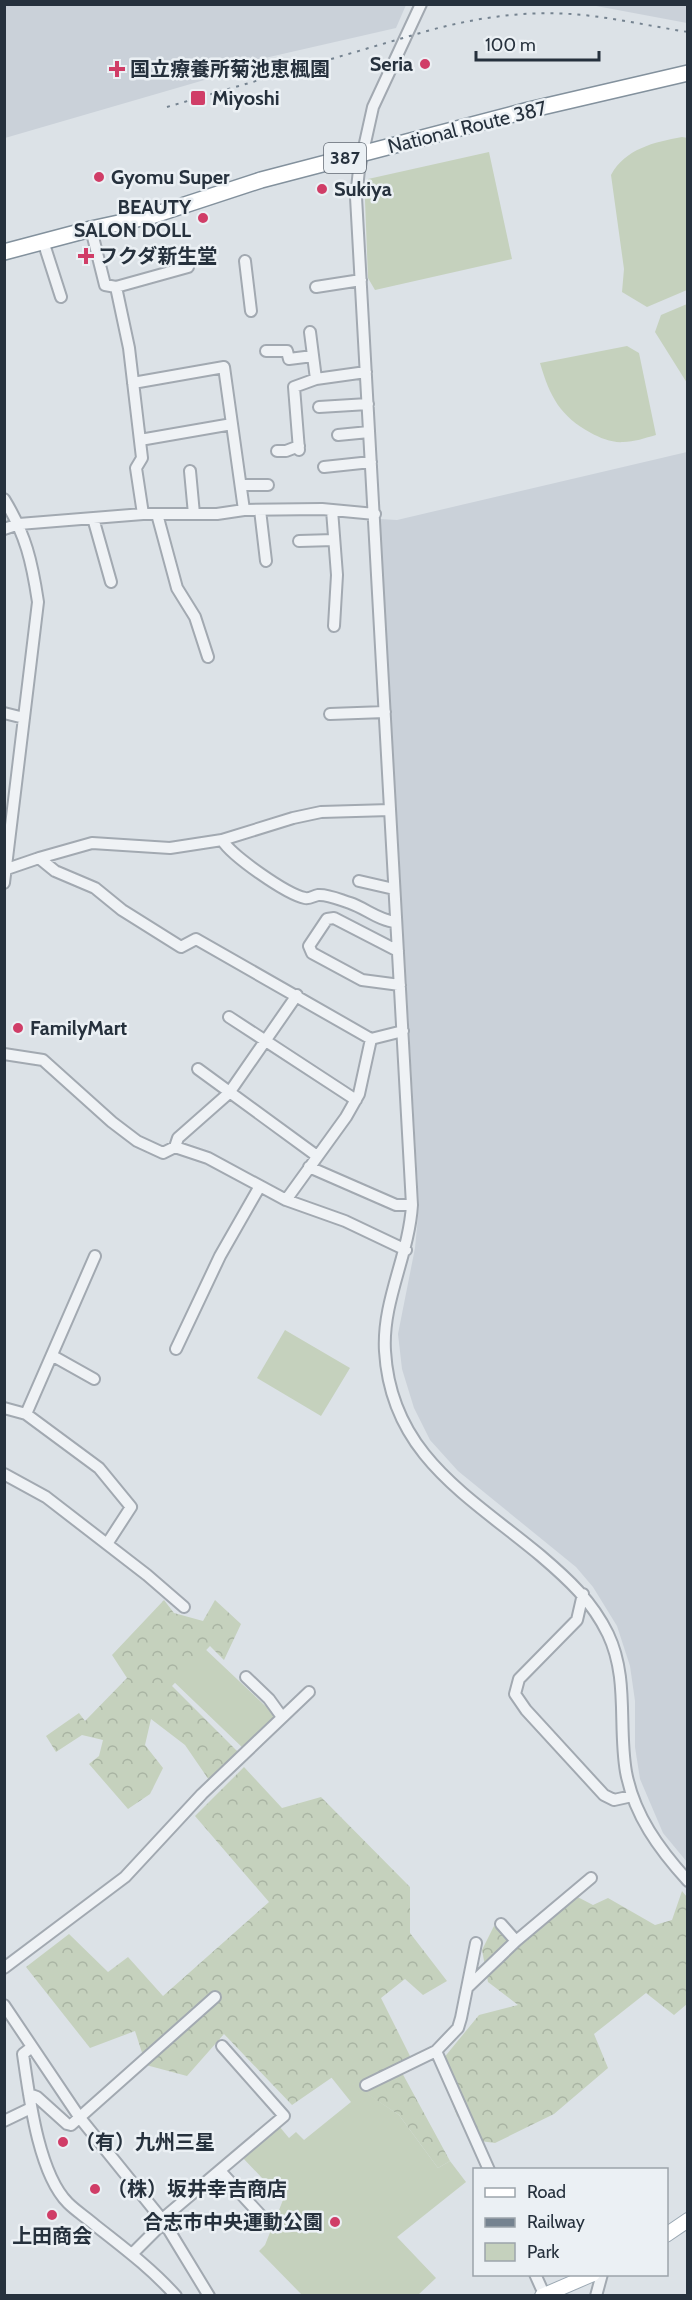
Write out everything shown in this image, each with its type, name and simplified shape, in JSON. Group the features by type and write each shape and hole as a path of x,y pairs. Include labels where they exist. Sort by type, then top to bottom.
{"highway":[{"name":"National Route 387","path":"4,252 151,216 261,180 530,110 687,73"}],"main road":[{"path":"668,2234 687,2220"},
{"path":"543,2295 588,2276"}],"street":[{"path":"421,4 373,107 356,197 412,1205 406,1250 385,1327 385,1352 393,1396 410,1436 444,1476 564,1575 583,1594 600,1618 618,1663 623,1691 626,1771 632,1796 654,1840 687,1881"},
{"path":"91,229 105,285 116,287 188,267"},
{"path":"43,241 61,297"},
{"path":"245,261 251,312"},
{"path":"316,287 361,280"},
{"path":"116,287 129,348 140,440 142,458 136,468 143,514"},
{"path":"310,332 316,379"},
{"path":"266,351 287,351 289,359 313,356"},
{"path":"133,383 224,367 244,510"},
{"path":"277,451 299,448 294,387 316,379 366,372"},
{"path":"319,407 368,404"},
{"path":"140,440 232,424"},
{"path":"338,435 369,432"},
{"path":"324,467 371,462"},
{"path":"190,471 194,514"},
{"path":"241,485 268,485"},
{"path":"4,500 19,524 32,562 38,602 4,883"},
{"path":"4,530 19,524 143,514 217,514 244,510 332,510 375,514"},
{"path":"260,510 266,561"},
{"path":"332,510 337,575 334,626"},
{"path":"157,514 177,588 195,617 208,657"},
{"path":"93,518 111,582"},
{"path":"299,541 334,540"},
{"path":"330,714 385,712"},
{"path":"4,713 24,718"},
{"path":"5,870 92,843 170,848 222,840 293,818 321,813 390,810"},
{"path":"222,840 227,848 267,878 299,896 308,898 320,895 335,898 363,908 387,921 396,922"},
{"path":"39,858 55,871 95,888 122,910 181,947 196,939 371,1039 403,1031"},
{"path":"359,880 394,888"},
{"path":"398,951 334,918 327,919 309,946 312,953 362,980 400,985"},
{"path":"175,1147 178,1138 229,1093 297,995"},
{"path":"229,1017 356,1100"},
{"path":"286,1200 356,1100 371,1039"},
{"path":"4,1054 43,1060 112,1122 138,1141 163,1153 175,1147 208,1158 286,1200 345,1221 406,1250"},
{"path":"198,1069 317,1156"},
{"path":"309,1167 396,1205 412,1205"},
{"path":"176,1349 220,1256 260,1186"},
{"path":"26,1414 95,1256"},
{"path":"53,1356 94,1379"},
{"path":"4,1408 26,1414 99,1468 131,1507 107,1544"},
{"path":"4,1474 46,1497 184,1607"},
{"path":"583,1594 577,1620 519,1679 515,1694 526,1710 604,1796 614,1800 632,1796"},
{"path":"246,1677 269,1699 282,1718"},
{"path":"4,1968 125,1877 202,1794 309,1692"},
{"path":"467,1987 516,1941 591,1878"},
{"path":"501,1924 516,1941"},
{"path":"366,2085 436,2051 458,2028 476,1943"},
{"path":"29,2094 38,2097 67,2124 71,2125 214,1997"},
{"path":"4,2005 80,2118 164,2222 209,2295"},
{"path":"132,2254 164,2222 167,2216 284,2116 222,2046"},
{"path":"32,2048 23,2054 29,2094 40,2145 56,2185 67,2202 132,2254 176,2295"},
{"path":"436,2051 489,2168"},
{"path":"4,2121 32,2108"},
{"path":"220,2172 265,2220"},
{"path":"536,2276 543,2295"},
{"path":"596,2295 601,2276"}],"shaded area":[{"name":"国立療養所菊池恵楓園","path":"5,4 406,5 396,28 234,65 225,74 5,138"},
{"path":"591,5 687,5 687,23"},
{"path":"688,452 687,1862 663,1833 640,1779 635,1747 635,1701 630,1666 617,1626 593,1587 576,1567 458,1471 430,1440 414,1408 402,1369 398,1334 415,1248 419,1206 380,519 397,520"}],"green space":[{"path":"682,137 688,138 687,290 647,307 622,292 624,269 611,175 624,159 641,148"},
{"path":"489,152 512,259 375,290 368,278 365,200 368,179"},
{"path":"687,304 687,383 655,332 661,315"},
{"path":"627,346 639,353 656,435 615,442 591,433 571,420 552,396 540,363"},
{"path":"285,1330 350,1368 321,1416 257,1378"},
{"path":"164,1600 174,1613 203,1621 215,1600 241,1624 224,1660 210,1646 172,1686 238,1752 209,1780 185,1745 151,1719 145,1745 163,1768 150,1794 128,1809 89,1764 99,1756 103,1740 82,1735 56,1752 46,1736 79,1713 85,1721 127,1678 112,1655"},
{"path":"203,1647 276,1716 245,1750 172,1680"},
{"path":"244,1767 282,1808 321,1797 410,1887 410,1933 447,1981 423,1995 405,1979 381,1998 410,2056 400,2069 450,2161 438,2168 399,2115 337,2074 292,2105 224,2034 187,2076 146,2065 135,2031 90,2048 26,1967 69,1934 108,1972 128,1957 163,1996 269,1902 195,1816"},
{"path":"566,1891 593,1905 608,1898 655,1925 672,1920 682,1891 687,1897 687,2004 674,2015 646,1993 594,2034 608,2068 554,2114 495,2143 480,2141 457,2116 438,2065 479,2015 518,2005 488,1982 482,1950 494,1926 516,1940 527,1937 542,1912"},
{"path":"337,2073 399,2115 438,2168 450,2161 466,2182 397,2237 436,2278 418,2295 302,2295 259,2251 265,2245 283,2200 242,2157 279,2126 289,2138 296,2132 304,2140 351,2102 331,2077"}],"railway":[{"path":"167,107 427,31 488,18 529,14 571,14 688,32"}],"place":[{"name":"Seria","path":"425,64"},
{"name":"国立療養所菊池恵楓園","path":"117,69"},
{"name":"Miyoshi","path":"198,98"},
{"name":"Gyomu Super","path":"99,177"},
{"name":"Sukiya","path":"322,189"},
{"name":"BEAUTY SALON DOLL","path":"203,218"},
{"name":"フクダ新生堂","path":"86,256"},
{"name":"FamilyMart","path":"18,1028"},
{"name":"（有）九州三星","path":"63,2142"},
{"name":"（株）坂井幸吉商店","path":"95,2189"},
{"name":"上田商会","path":"52,2215"},
{"name":"合志市中央運動公園","path":"335,2222"}]}
